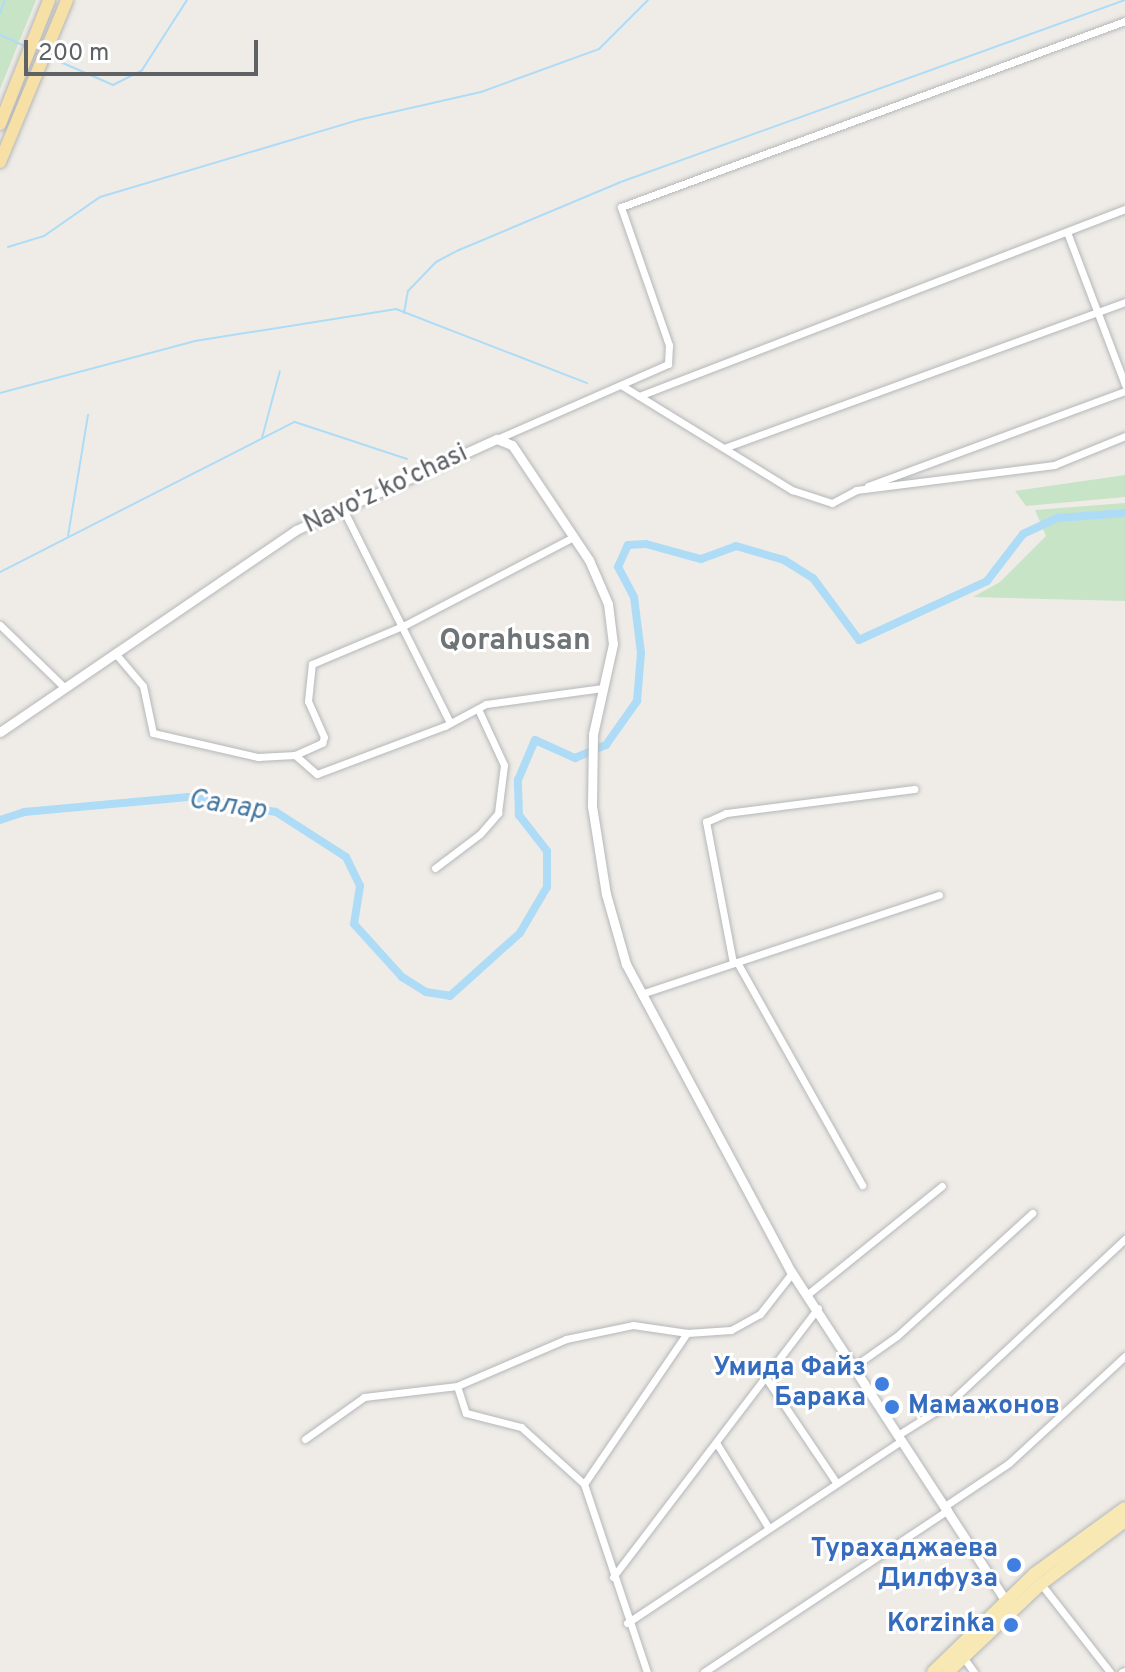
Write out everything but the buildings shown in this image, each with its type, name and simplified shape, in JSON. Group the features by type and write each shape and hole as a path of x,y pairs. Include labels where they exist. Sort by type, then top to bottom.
{"highway":[{"path":"0,124 49,0"},
{"path":"0,162 42,68 67,0"}],"main road":[{"path":"933,1672 1005,1600 1125,1508"},
{"path":"948,1672 1041,1584 1125,1521"}],"street":[{"path":"497,439 668,364 669,345 621,207 1125,21"},
{"path":"639,396 1125,209"},
{"path":"1067,232 1125,385"},
{"path":"724,448 1125,302"},
{"path":"621,385 792,490 832,503 856,490 1125,391"},
{"path":"518,430 512,445 573,537 608,604 613,644 593,734 595,833 606,894 641,994 792,1273 856,1365 1005,1600"},
{"path":"856,490 1054,465 1125,436"},
{"name":"Navo'z ko'chasi","path":"0,732 296,530 497,439 512,445"},
{"path":"343,509 405,625 450,723"},
{"path":"115,653 143,686 153,733 258,757 295,755 322,743 324,737 308,701 312,664 405,625 573,537"},
{"path":"0,625 64,687"},
{"path":"295,755 312,771 322,773 478,709 603,688"},
{"path":"435,868 480,834 498,813 504,765 478,709"},
{"path":"862,1185 735,962 706,822 726,813 914,789"},
{"path":"641,994 939,895"},
{"path":"808,1294 942,1186"},
{"path":"856,1365 897,1336 1032,1213"},
{"path":"627,1623 949,1403 1125,1239"},
{"path":"305,1439 364,1397 457,1386 566,1339 633,1325 687,1333 742,1326 760,1314 792,1273"},
{"path":"613,1577 818,1308"},
{"path":"584,1484 687,1333"},
{"path":"704,1672 1009,1463 1125,1356"},
{"path":"766,1378 836,1482"},
{"path":"457,1386 466,1413 521,1427 584,1484 627,1623 647,1672"},
{"path":"717,1444 768,1527"},
{"path":"1041,1584 1110,1672"},
{"path":"963,1657 974,1672"}],"green space":[{"path":"0,0 36,0 0,89"},
{"path":"1125,475 1125,497 1026,506 1015,491"},
{"path":"1125,503 1125,601 973,597 1000,582 1046,536 1035,510"}],"waterway":[{"path":"0,13 5,0"},
{"path":"49,57 113,85 142,70 187,0"},
{"path":"8,247 44,236 100,197 358,120 481,92 599,49 648,0"},
{"path":"404,313 408,291 436,262 459,250 618,183 1125,0"},
{"path":"0,35 25,46"},
{"path":"0,393 195,341 396,309 587,383"},
{"path":"262,438 280,371"},
{"path":"68,536 88,415"},
{"path":"0,572 295,422 407,459"},
{"name":"Салар","path":"0,820 24,812 188,797 276,812 346,857 360,886 354,924 402,977 426,992 450,996 520,933 547,887 547,851 519,815 518,780 535,740 575,758 606,745 637,701 641,653 634,597 618,567 628,545 646,544 701,559 736,546 784,560 813,578 859,640 987,581 1023,534 1058,518 1125,513"}],"place":[{"name":"Умида Файз Барака","path":"882,1384"},
{"name":"Мамажонов","path":"892,1407"},
{"name":"Турахаджаева Дилфуза","path":"1014,1565"},
{"name":"Korzinka","path":"1011,1625"}],"district":[{"name":"Qorahusan","path":"515,642"}]}
